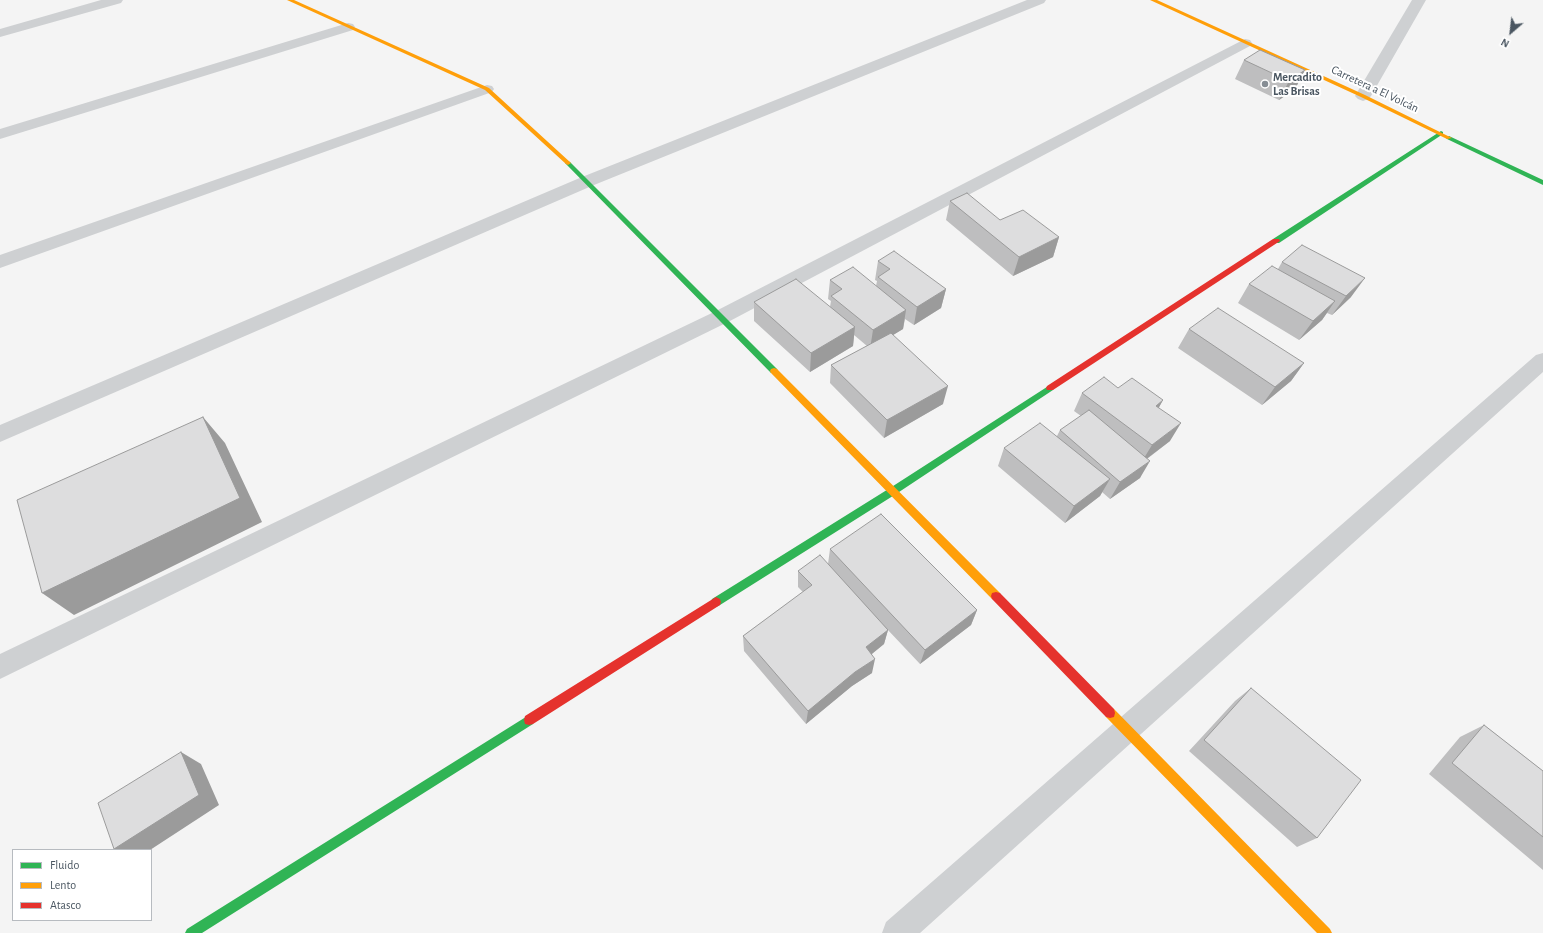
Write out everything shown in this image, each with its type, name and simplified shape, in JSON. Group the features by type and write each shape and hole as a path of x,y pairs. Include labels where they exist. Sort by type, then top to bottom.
{"street":[{"path":"0,33 116,0"},
{"path":"290,0 487,89 588,181 1326,933"},
{"path":"0,434 588,181 1039,0"},
{"name":"Carretera a El Volcán","path":"1153,0 1364,96 1543,183"},
{"path":"1364,96 1419,0"},
{"path":"0,134 348,27"},
{"path":"0,667 721,317 1245,43"},
{"path":"0,262 487,89"},
{"path":"191,933 892,491 1441,133"},
{"path":"896,933 1543,360"}],"building":[{"path":"1260,50 1305,70 1289,81 1244,60"},
{"path":"967,193 1000,220 1023,210 1059,237 1019,257 950,201"},
{"path":"1302,245 1365,278 1346,296 1282,262"},
{"path":"894,251 946,289 917,307 878,277 890,269 878,261"},
{"path":"1272,266 1335,301 1313,321 1249,284"},
{"path":"853,267 906,310 873,330 831,296 842,289 830,280"},
{"path":"796,279 855,327 811,353 754,302"},
{"path":"1218,308 1304,363 1275,387 1189,329"},
{"path":"891,333 948,386 887,420 831,365"},
{"path":"1104,377 1118,388 1132,378 1163,400 1156,406 1181,423 1152,445 1082,393"},
{"path":"1089,410 1150,461 1120,482 1060,430"},
{"path":"203,417 240,498 42,593 17,500"},
{"path":"1040,423 1110,479 1074,506 1004,448"},
{"path":"881,514 977,610 925,650 830,549"},
{"path":"820,555 888,630 866,647 875,659 855,672 808,711 743,636 812,585 798,571"},
{"path":"1251,688 1361,780 1317,838 1204,740"},
{"path":"1484,725 1543,771 1543,837 1452,763"},
{"path":"181,752 199,795 114,849 98,803"}],"traffic: fast":[{"path":"1276,241 1441,133"},
{"path":"1449,138 1543,183"},
{"path":"568,163 774,371"},
{"path":"716,602 893,491 1050,388"},
{"path":"191,933 529,720"}],"traffic: slow":[{"path":"290,0 487,89 568,163"},
{"path":"1153,0 1363,96 1449,138"},
{"path":"774,371 996,596"},
{"path":"1110,713 1326,933"}],"traffic: jam":[{"path":"1050,388 1276,241"},
{"path":"996,596 1110,713"},
{"path":"529,720 716,602"}],"place":[{"name":"Mercadito Las Brisas","path":"1265,84"}]}
